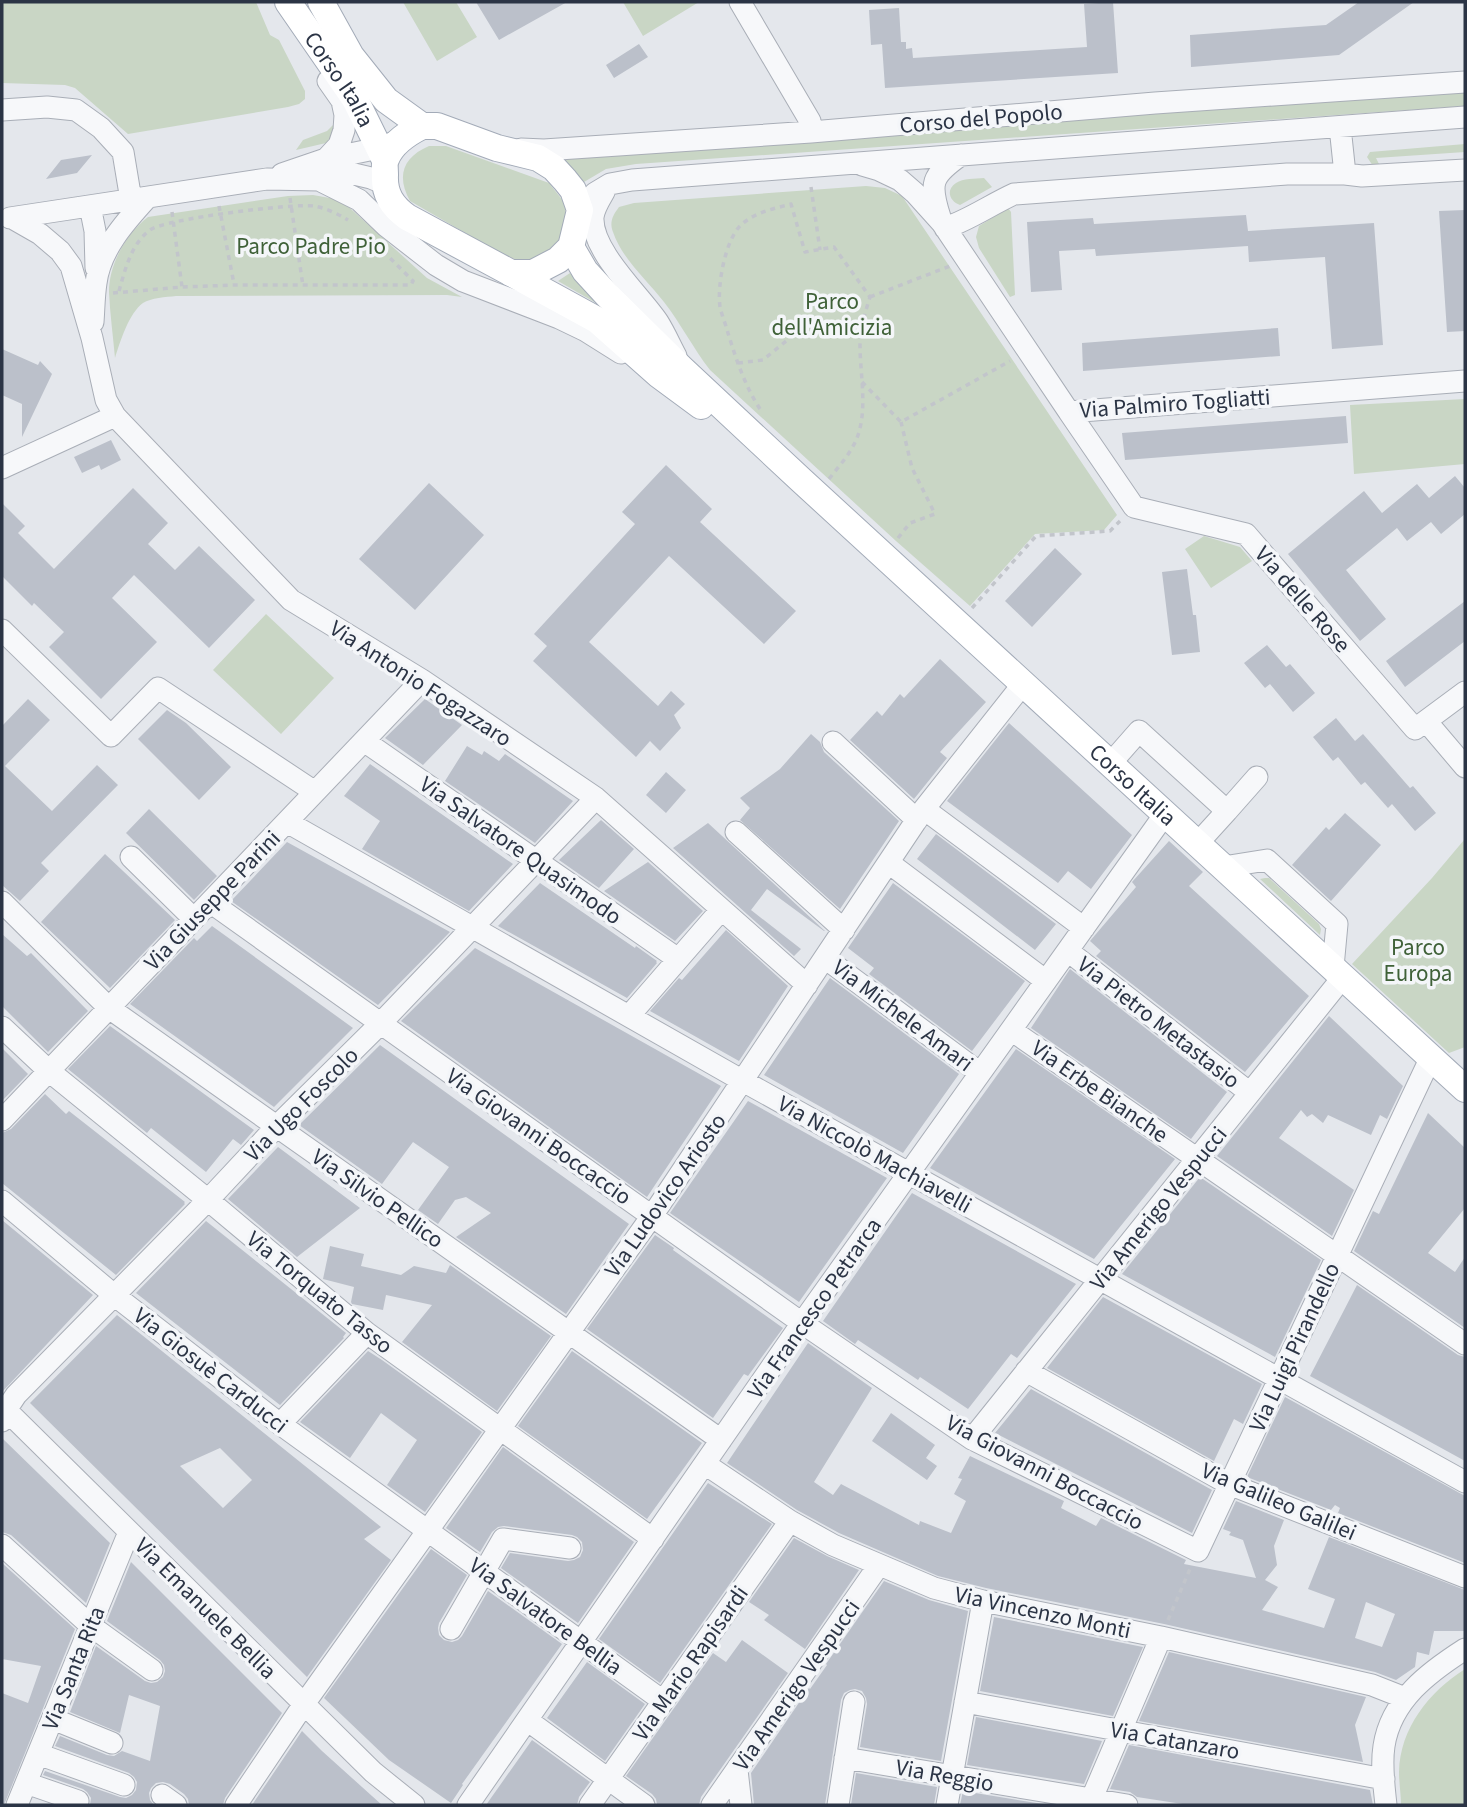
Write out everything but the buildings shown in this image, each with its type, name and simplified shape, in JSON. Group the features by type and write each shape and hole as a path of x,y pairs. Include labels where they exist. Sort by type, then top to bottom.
{"main road":[{"name":"Corso Italia","path":"287,2 355,99 387,158 388,197 395,208 597,320 670,371 801,480 1465,1088"},
{"name":"Corso Italia","path":"321,2 351,56 386,100 422,126"},
{"path":"387,158 409,133 422,126 437,126 497,148 538,158 554,168 573,190 580,210 571,247 545,268 533,273 511,273"},
{"path":"571,247 585,271 670,371"}],"street":[{"path":"287,2 319,67 342,101 344,130 339,145 326,159"},
{"path":"740,2 810,121 811,132"},
{"name":"Corso del Popolo","path":"497,148 544,150 811,132 1155,103 1465,82"},
{"path":"2,110 47,107 76,110 101,128 122,152 139,199 107,250 96,280"},
{"name":"Corso del Popolo","path":"610,184 632,180 1465,117"},
{"path":"1340,127 1345,174"},
{"path":"943,225 933,197 933,185 937,175 961,155"},
{"path":"7,219 267,179 326,159 387,158"},
{"path":"267,179 319,180 354,174 371,178 387,158"},
{"path":"856,163 900,180 943,225"},
{"path":"943,225 962,222 1014,194 1287,174 1362,176 1465,170"},
{"path":"319,180 359,201 436,265 463,281 559,318 586,331 634,361 670,371 659,324 610,261 595,233 593,217 598,202 610,184"},
{"path":"580,210 595,193 610,184"},
{"path":"90,206 95,231 96,280 92,338"},
{"path":"59,212 92,338"},
{"path":"7,219 40,234 60,251 71,266"},
{"name":"Via Palmiro Togliatti","path":"943,225 1069,412 1465,381"},
{"name":"Via Antonio Fogazzaro","path":"92,338 106,400 115,416 291,600 422,680 596,798 807,985"},
{"path":"1069,412 1133,507"},
{"path":"2,468 115,416"},
{"name":"Via delle Rose","path":"1133,507 1246,534 1415,729 1426,721"},
{"path":"2,630 111,736 158,688 315,792"},
{"name":"Via Giuseppe Parini","path":"2,1120 422,680"},
{"name":"Via Ludovico Ariosto","path":"236,1805 304,1704 652,1216 921,814 1023,684"},
{"path":"1465,692 1426,721 1465,767"},
{"path":"1110,764 1139,731 1227,811"},
{"name":"Via Salvatore Quasimodo","path":"364,741 678,960"},
{"path":"833,742 921,814 1084,928"},
{"path":"1198,844 1257,776"},
{"name":"Via Ugo Foscolo","path":"3,1413 16,1395 380,1024 596,798"},
{"name":"Via Francesco Petrarca","path":"467,1805 802,1323 1165,814"},
{"name":"Via Niccolò Machiavelli","path":"287,822 743,1082 1465,1482"},
{"path":"736,832 844,930"},
{"path":"131,857 194,919"},
{"path":"889,863 1046,981"},
{"name":"Via Silvio Pellico","path":"2,902 109,1008 721,1440"},
{"name":"Via Giovanni Boccaccio","path":"210,902 802,1323 972,1439 1198,1551"},
{"path":"629,1016 721,909"},
{"name":"Via Pietro Metastasio","path":"1068,951 1250,1093"},
{"name":"Via Michele Amari","path":"825,958 980,1073"},
{"name":"Via Amerigo Vespucci","path":"972,1439 1250,1093 1338,972"},
{"name":"Via Torquato Tasso","path":"2,1027 49,1070 367,1333 653,1539"},
{"name":"Via Erbe Bianche","path":"1011,1030 1465,1344"},
{"name":"Via Luigi Pirandello","path":"1198,1551 1431,1057"},
{"name":"Via Giosuè Carducci","path":"2,1200 114,1295 280,1424 428,1531"},
{"path":"280,1424 367,1333"},
{"name":"Via Galileo Galilei","path":"1026,1371 1229,1485 1465,1577"},
{"name":"Via Emanuele Bellia","path":"3,1413 129,1532 373,1772 414,1805"},
{"name":"Via Vincenzo Monti","path":"705,1464 790,1521 833,1545 934,1588 1372,1685 1405,1698"},
{"name":"Via Mario Rapisardi","path":"590,1805 790,1521"},
{"name":"Via Salvatore Bellia","path":"428,1531 663,1702"},
{"name":"Via Santa Rita","path":"17,1805 129,1532"},
{"path":"451,1629 503,1539 570,1548"},
{"path":"2,1545 90,1626 152,1670"},
{"name":"Via Amerigo Vespucci","path":"712,1805 879,1565"},
{"path":"947,1805 983,1601"},
{"path":"1090,1802 1161,1637"},
{"path":"1386,1805 1384,1746 1391,1721 1405,1698 1431,1671 1465,1649"},
{"name":"Via Catanzaro","path":"965,1702 1384,1779"},
{"path":"838,1805 853,1703"},
{"path":"52,1719 112,1743"},
{"path":"527,1720 644,1805"},
{"path":"38,1754 124,1785"},
{"name":"Via Reggio","path":"845,1758 1090,1802 1127,1805"},
{"path":"737,1770 741,1805"},
{"path":"26,1783 78,1801"}],"path":[{"path":"811,187 820,250"},
{"path":"290,195 303,286"},
{"path":"219,204 234,285"},
{"path":"766,418 737,363 720,307 720,277 728,248 739,226 756,214 791,204 805,252 834,247 870,297 860,344 862,410 858,436 848,455 828,481"},
{"path":"357,228 347,219 313,206 221,214 156,226 146,232 134,249 125,268 120,292 234,285 411,285 413,281 377,246"},
{"path":"172,210 181,287"},
{"path":"870,297 954,265"},
{"path":"737,363 763,360 799,333 862,329"},
{"path":"901,422 1014,358"},
{"path":"862,382 901,422 912,468 936,514 910,523 896,542"},
{"path":"971,609 1036,536 1110,531 1133,507"},
{"path":"1161,1637 1198,1551"}],"green space":[{"path":"2,2 256,2 270,35 279,40 305,91 305,99 288,107 128,134 75,88 65,85 2,83"},
{"path":"403,2 456,2 477,37 437,61"},
{"path":"623,2 699,2 643,36"},
{"path":"1465,90 1465,106 636,164 606,169 584,182 562,159"},
{"path":"335,123 334,137 326,143 296,150 303,140 327,131"},
{"path":"1465,144 1465,152 1376,158 1379,164 1377,166 1373,166 1367,157 1370,152"},
{"path":"429,146 446,146 549,183 564,202 566,214 562,239 539,260 524,262 505,256 410,201 403,183 404,168 413,156"},
{"path":"984,178 992,187 960,205 951,199 951,189 959,181"},
{"name":"Parco dell'Amicizia","path":"866,186 885,188 902,196 1117,515 1104,530 1035,534 970,606 710,370 670,310 622,251 611,225 619,207 634,203"},
{"name":"Parco Padre Pio","path":"313,195 341,200 427,278 462,297 159,298 143,303 133,314 115,358 109,292 112,271 126,241 148,217 288,196"},
{"path":"1008,208 1011,212 1015,295 1010,297 979,248 976,237 979,226"},
{"path":"570,273 596,303 558,281"},
{"path":"1465,399 1465,464 1354,474 1350,405"},
{"path":"1204,536 1240,547 1252,561 1211,588 1185,549"},
{"path":"266,614 334,678 281,734 213,670"},
{"name":"Parco Europa","path":"1464,840 1465,1047 1449,1053 1352,964"},
{"path":"1269,878 1319,924 1320,935 1260,879"},
{"path":"1465,1669 1465,1805 1401,1805 1401,1756 1411,1726 1429,1700"}]}
